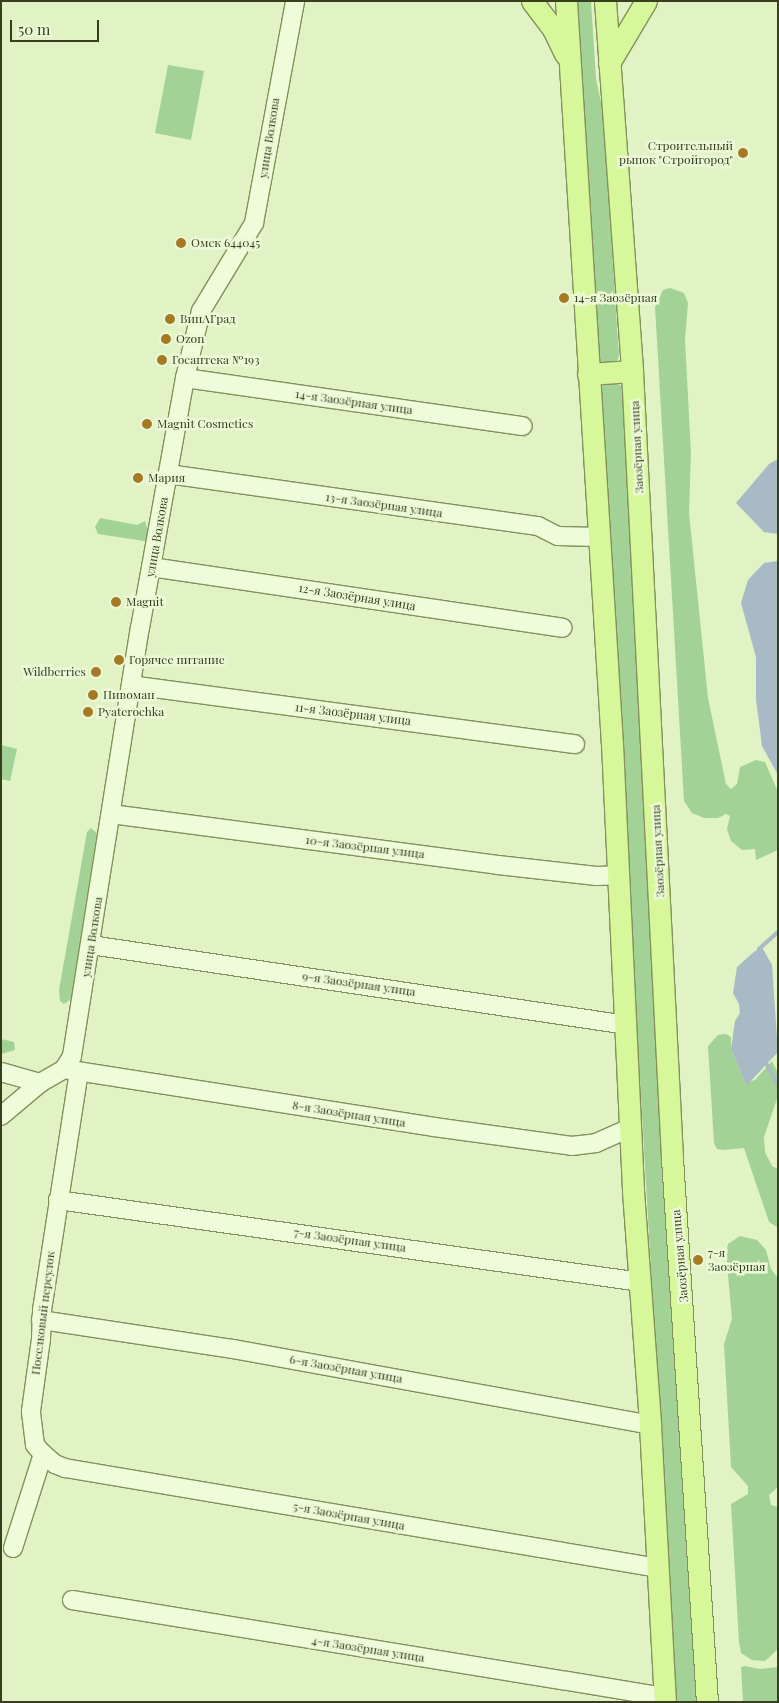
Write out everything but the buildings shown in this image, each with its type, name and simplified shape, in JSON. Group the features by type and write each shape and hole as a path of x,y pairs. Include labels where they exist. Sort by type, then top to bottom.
{"main road":[{"path":"532,1 553,29 571,66"},
{"path":"566,1 619,875 632,1127 633,1192 641,1282 665,1700"},
{"name":"Заозёрная улица","path":"605,1 632,371 672,1158 707,1702"},
{"path":"609,64 646,1"},
{"path":"588,374 632,371"}],"street":[{"name":"улица Волкова","path":"71,1070 131,685 185,378 201,311 254,223 295,1"},
{"name":"14-я Заозёрная улица","path":"185,378 523,426"},
{"name":"13-я Заозёрная улица","path":"168,474 538,526 558,536 598,537"},
{"name":"12-я Заозёрная улица","path":"151,567 563,628"},
{"name":"11-я Заозёрная улица","path":"131,685 576,744"},
{"name":"10-я Заозёрная улица","path":"111,814 498,865 596,876 619,875"},
{"name":"9-я Заозёрная улица","path":"91,945 627,1026"},
{"path":"1,1116 40,1083 71,1070"},
{"name":"8-я Заозёрная улица","path":"71,1070 572,1146 596,1143 632,1127"},
{"name":"Поселковый переулок","path":"43,1454 35,1445 31,1411 41,1320 58,1200 71,1070"},
{"path":"1,1072 40,1083"},
{"name":"7-я Заозёрная улица","path":"58,1200 641,1282"},
{"name":"6-я Заозёрная улица","path":"41,1320 243,1350 650,1425"},
{"path":"13,1548 43,1454"},
{"name":"5-я Заозёрная улица","path":"43,1454 65,1468 658,1568"},
{"name":"4-я Заозёрная улица","path":"72,1600 665,1700"}],"green space":[{"path":"575,1 591,1 596,79 603,112 619,357 616,362 603,364 599,360"},
{"path":"168,65 204,71 191,140 155,133"},
{"path":"670,288 684,293 688,303 685,340 691,453 689,513 708,698 726,784 731,789 737,784 740,767 756,760 765,762 778,792 778,850 756,860 755,849 742,850 731,841 727,829 730,816 726,814 718,818 704,818 692,813 684,801 655,307 663,290"},
{"path":"606,381 617,382 622,387 697,1702 676,1702 600,389"},
{"path":"100,518 137,525 145,521 150,537 144,541 98,534 95,527"},
{"path":"1,745 17,749 10,781 1,779"},
{"path":"91,828 97,833 71,999 64,1004 60,1001 59,990 87,832"},
{"path":"726,1034 731,1037 731,1049 745,1083 755,1080 772,1061 777,1071 777,1099 764,1137 765,1152 772,1166 778,1169 777,1227 769,1222 744,1148 717,1149 714,1143 708,1046 718,1035"},
{"path":"1,1039 14,1042 15,1050 1,1054"},
{"path":"740,1236 757,1240 766,1250 771,1269 778,1278 778,1487 769,1495 771,1505 778,1507 778,1649 765,1661 752,1660 741,1653 739,1642 731,1504 748,1494 748,1486 731,1467 724,1344 732,1319 726,1253 728,1244"},
{"path":"741,1667 760,1669 778,1667 778,1702 743,1702"}],"water":[{"path":"778,459 778,534 764,532 736,503 769,464"},
{"path":"778,561 778,775 762,746 756,699 756,657 741,603 748,580 764,563"},
{"path":"763,949 772,965 778,1052 748,1084 745,1083 731,1049 735,1021 740,1013 739,1004 733,993 737,967 755,951"}],"waterway":[{"path":"759,954 759,949 778,932"},
{"path":"766,1063 778,1086"}],"place":[{"name":"Строительный рынок \"Стройгород\"","path":"743,153"},
{"name":"Омск 644045","path":"181,243"},
{"name":"14-я Заозёрная","path":"564,298"},
{"name":"ВинАГрад","path":"170,319"},
{"name":"Ozon","path":"166,339"},
{"name":"Госаптека №193","path":"162,360"},
{"name":"Magnit Cosmetics","path":"147,424"},
{"name":"Мария","path":"138,478"},
{"name":"Magnit","path":"116,602"},
{"name":"Горячее питание","path":"119,660"},
{"name":"Wildberries","path":"96,672"},
{"name":"Пивоман","path":"93,695"},
{"name":"Pyaterochka","path":"88,712"},
{"name":"7-я Заозёрная","path":"698,1260"}]}
